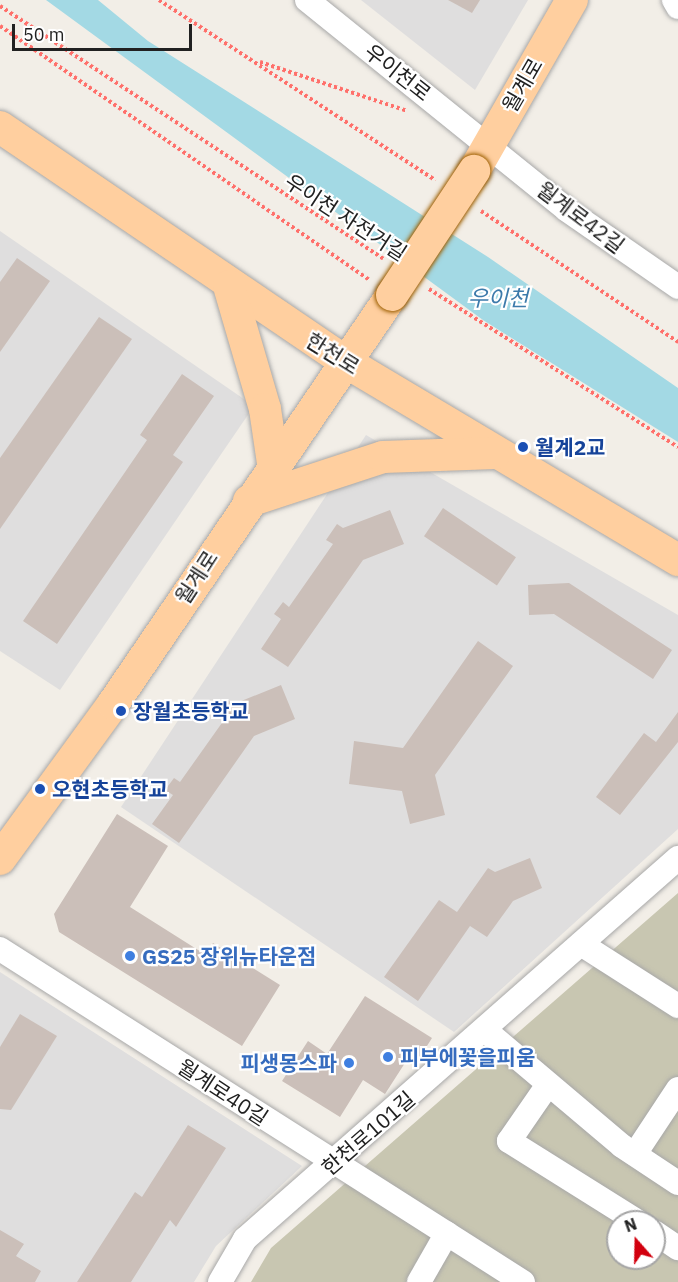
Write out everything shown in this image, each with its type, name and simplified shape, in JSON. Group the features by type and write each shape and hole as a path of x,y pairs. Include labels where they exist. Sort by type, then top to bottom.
{"main road":[{"name":"월계로","path":"0,859 113,704 273,463 344,361 405,289 572,0"},
{"name":"한천로","path":"0,127 229,286 344,361 678,560"},
{"path":"229,286 265,409 273,463"},
{"path":"249,501 383,457 499,454"}],"street":[{"name":"우이천로","path":"307,0 423,92 481,157"},
{"path":"674,0 678,7"},
{"name":"월계로42길","path":"481,157 567,210 678,286"},
{"name":"한천로101길","path":"220,1282 245,1239 486,1031 581,944 672,872"},
{"path":"581,944 678,1006"},
{"name":"월계로40길","path":"0,949 523,1282"},
{"path":"486,1031 547,1086 635,1154 678,1183"},
{"path":"547,1086 509,1141 619,1210"},
{"path":"635,1154 678,1089"},
{"path":"419,1282 447,1233"}],"path":[{"path":"159,0 441,184"},
{"name":"우이천 자전거길","path":"0,6 389,263"},
{"name":"우이천 자전거길","path":"0,26 405,289 678,447"},
{"path":"254,60 405,114 423,92"},
{"path":"471,204 678,342"}],"shaded area":[{"path":"361,0 528,0 475,90"},
{"path":"0,231 254,406 60,690 0,651"},
{"path":"366,435 678,615 678,829 454,1032 121,807"},
{"path":"678,893 678,1282 251,1282 271,1248"},
{"path":"0,972 302,1166 216,1246 194,1282 0,1282"}],"water":[{"name":"우이천","path":"46,0 98,0 148,41 488,257 678,388 678,442 483,320"}],"building":[{"path":"448,0 480,0 472,13"},
{"path":"17,258 50,281 0,352 0,282"},
{"path":"99,317 132,339 0,529 0,458"},
{"path":"182,374 214,396 173,455 183,462 57,644 23,621 147,440 140,435"},
{"path":"443,508 516,557 497,585 424,536"},
{"path":"390,510 404,544 363,560 288,667 261,649 281,619 274,614 283,602 289,607 333,544 326,540 337,524 343,528"},
{"path":"569,583 672,650 653,679 554,614 529,615 528,585"},
{"path":"478,641 513,666 435,775 445,815 410,824 402,791 349,784 354,741 403,748"},
{"path":"281,685 295,719 254,736 179,843 152,824 173,795 165,790 174,778 180,782 224,720 217,715 228,700 234,704"},
{"path":"678,712 678,742 620,815 596,797 644,733 656,742"},
{"path":"117,814 168,846 130,907 206,955 213,943 280,985 242,1046 59,932 54,914"},
{"path":"530,858 542,888 513,901 487,937 470,926 418,1001 384,977 439,900 457,912 488,868 495,872"},
{"path":"365,996 432,1038 420,1057 412,1052 385,1094 363,1080 340,1117 282,1081 308,1041 327,1054"},
{"path":"20,1014 57,1036 11,1110 0,1109 0,1047"},
{"path":"188,1125 226,1148 176,1227 170,1220 131,1282 77,1282 135,1192 142,1197"},
{"path":"0,1230 24,1244 16,1256 41,1271 35,1282 0,1282"}],"place":[{"name":"월계2교","path":"523,447"},
{"name":"장월초등학교","path":"121,711"},
{"name":"오현초등학교","path":"40,789"},
{"name":"GS25 장위뉴타운점","path":"130,956"},
{"name":"피부에꽃을피움","path":"388,1057"},
{"name":"피생몽스파","path":"349,1063"}]}
